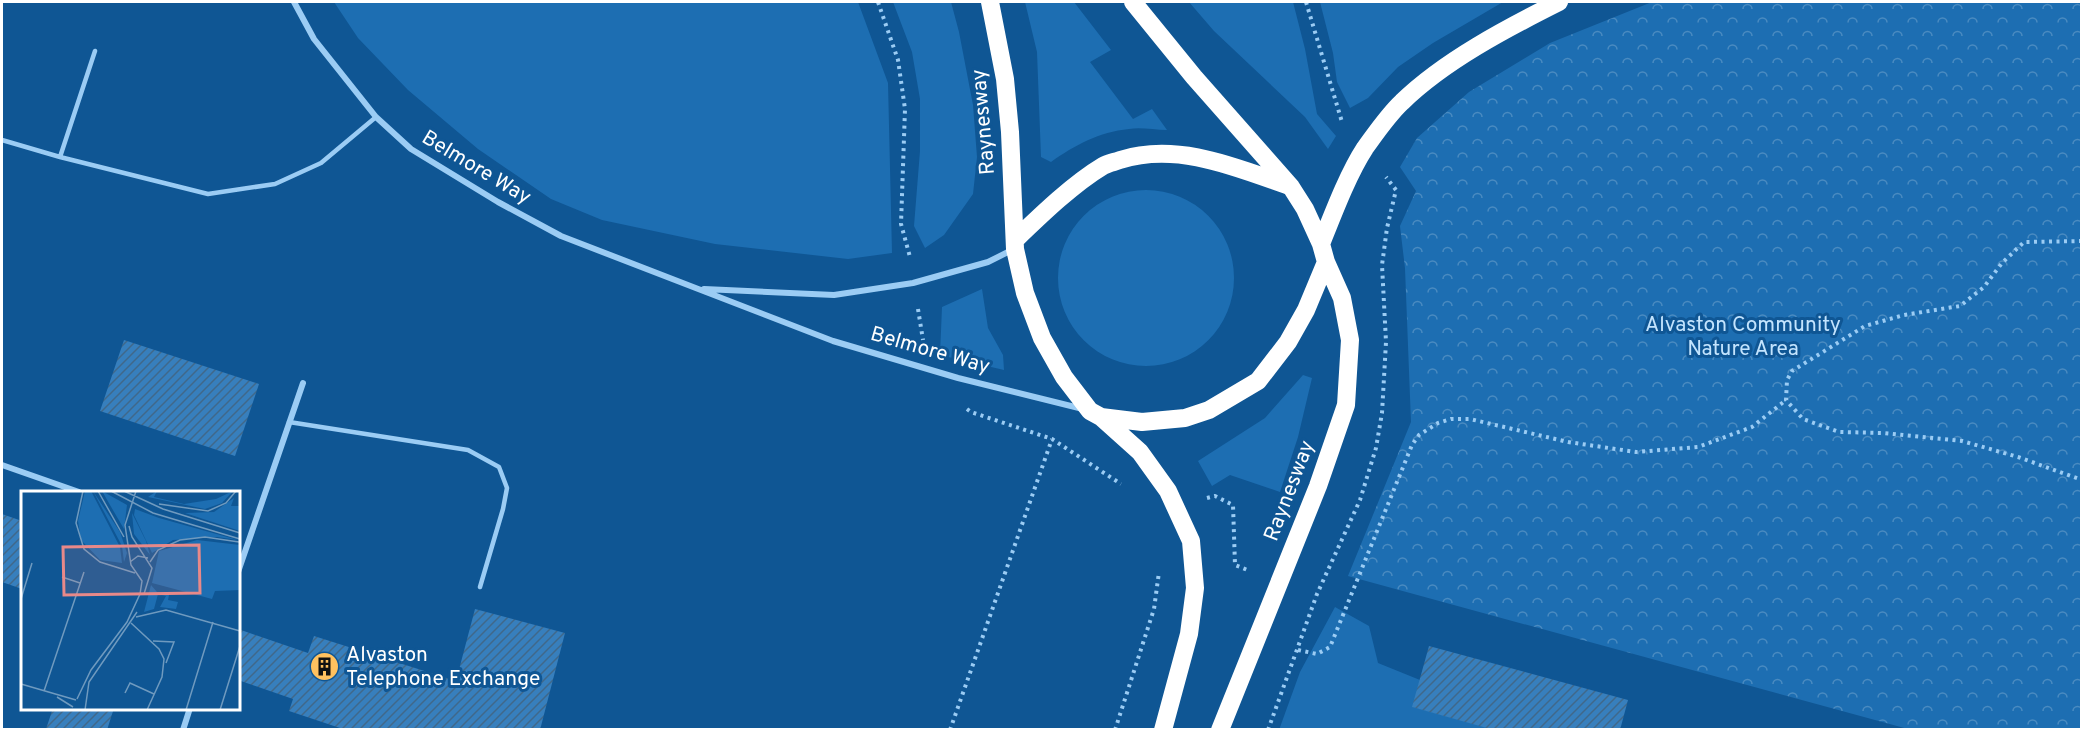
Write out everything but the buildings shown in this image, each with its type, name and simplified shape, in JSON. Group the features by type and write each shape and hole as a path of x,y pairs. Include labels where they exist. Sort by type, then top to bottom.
{"highway":[{"name":"Raynesway","path":"990,2 1005,79 1015,244 1025,293 1042,338 1064,377 1095,414"},
{"path":"1133,2 1194,77 1291,187"},
{"path":"1321,244 1364,150 1401,102 1441,69 1559,2"},
{"path":"1015,244 1043,213 1104,165 1136,155 1173,154 1227,164 1291,187"},
{"name":"Raynesway","path":"1220,729 1318,486 1346,405 1350,340 1341,298 1321,244 1305,209 1291,187"},
{"path":"1095,414 1142,422 1185,418 1209,410 1258,381 1293,334 1306,310 1326,262"},
{"path":"1095,414 1140,452 1168,491 1191,541 1195,588 1189,634 1163,729"}],"street":[{"name":"Belmore Way","path":"294,2 314,39 376,117 411,149 498,202 561,236 833,341 958,378 1095,414"},
{"name":"Belmore Way","path":"698,289 834,295 913,283 988,262 1015,244"},
{"path":"240,566 303,383"},
{"path":"2,465 76,491"},
{"path":"240,548 246,550"},
{"path":"183,729 189,710"}],"lane":[{"path":"60,157 95,51"},
{"path":"2,140 208,194 275,184 321,163 376,117"},
{"path":"289,422 468,450 498,467 507,488 480,587"}],"path":[{"path":"878,2 898,60 905,110 901,224 909,250"},
{"path":"2082,241 2024,242 2002,263 1984,287 1960,306 1904,315 1865,326 1792,370 1786,380 1786,400 1803,419 1839,432 1883,433 1962,441 2018,457 2082,480"},
{"path":"1298,650 1317,654 1330,647 1412,445 1419,435 1438,423 1451,419 1470,419 1568,442 1636,452 1698,447 1752,427 1786,400"},
{"path":"950,729 1052,439"},
{"path":"1115,729 1154,609 1159,570"}],"green space":[{"path":"334,2 858,2 888,83 892,253 848,259 715,244 602,220 551,199 478,149 408,90 358,38"},
{"path":"893,2 951,2 973,105 977,157 973,194 944,235 925,248 914,226 920,151 920,99 912,52"},
{"path":"1025,2 1074,2 1111,50 1090,62 1133,119 1152,109 1167,130 1138,128 1108,133 1088,140 1051,162 1041,157 1037,52"},
{"path":"1189,2 1293,2 1305,49 1317,114 1336,136 1328,149 1305,117 1214,31"},
{"path":"1320,2 1503,2 1433,43 1398,67 1368,98 1350,108 1337,82 1333,53"},
{"name":"Alvaston Community Nature Area","path":"1652,2 2081,2 2081,729 1908,729 1348,576 1411,422 1405,268 1400,226 1416,191 1400,167 1417,138 1469,92 1550,43"},
{"path":"1146,190 1180,197 1195,205 1208,216 1219,229 1227,244 1234,278 1227,312 1219,327 1208,340 1195,351 1180,359 1146,366 1112,359 1097,351 1084,340 1073,327 1065,312 1058,278 1065,244 1073,229 1084,216 1097,205 1112,197"},
{"path":"982,289 988,328 1003,355 1004,370 940,355 942,307"},
{"path":"1303,375 1312,378 1298,437 1280,492 1230,475 1212,486 1198,461 1265,418"},
{"path":"1335,607 1369,626 1378,663 1420,680 1413,707 1494,729 1279,730 1300,672"}],"place":[{"name":"Alvaston Telephone Exchange","path":"325,667"}]}
